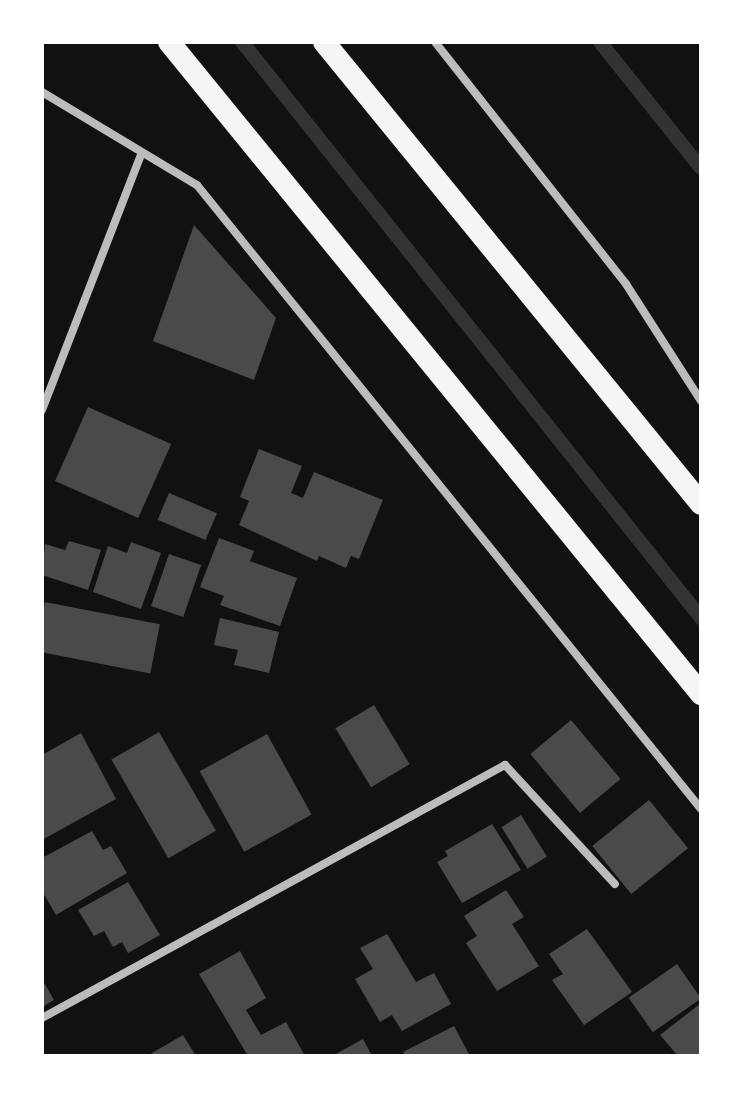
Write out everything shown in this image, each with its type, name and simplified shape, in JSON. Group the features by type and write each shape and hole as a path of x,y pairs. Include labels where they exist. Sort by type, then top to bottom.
{"highway":[{"path":"169,42 701,694"},
{"path":"324,42 701,504"}],"street":[{"path":"435,42 626,284 701,401"},
{"path":"42,92 141,155 197,185 701,809"},
{"path":"42,410 141,155"},
{"path":"42,1018 505,765 615,884"}],"building":[{"path":"194,225 276,318 254,380 153,341"},
{"path":"88,407 171,444 138,518 55,481"},
{"path":"259,449 302,466 291,493 303,498 314,472 383,500 359,559 351,556 346,568 319,556 317,561 239,525 249,501 240,497"},
{"path":"169,493 217,513 206,540 158,520"},
{"path":"219,538 254,551 250,561 297,578 280,626 220,605 224,596 200,587"},
{"path":"69,541 101,550 88,590 42,575 45,544 65,550"},
{"path":"131,542 161,553 141,609 93,592 108,546 127,553"},
{"path":"169,554 201,565 183,617 151,606"},
{"path":"45,602 160,624 150,673 42,652"},
{"path":"220,618 279,632 269,673 234,665 238,650 214,645"},
{"path":"374,705 410,764 371,787 335,728"},
{"path":"571,720 620,779 580,813 530,754"},
{"path":"159,732 216,831 168,858 111,760"},
{"path":"81,733 116,799 42,840 42,755"},
{"path":"267,734 312,814 244,852 200,771"},
{"path":"649,800 688,848 631,894 592,846"},
{"path":"521,815 547,857 527,869 501,827"},
{"path":"492,824 521,870 462,903 437,862 448,856 445,851"},
{"path":"92,831 103,850 111,846 127,873 56,915 42,891 42,858"},
{"path":"128,882 160,935 128,953 122,942 113,947 104,931 94,936 78,910"},
{"path":"506,890 524,917 512,924 539,966 497,991 466,943 477,936 464,916"},
{"path":"587,929 632,992 584,1025 552,980 563,974 549,954"},
{"path":"387,934 416,982 434,973 451,1004 402,1031 392,1015 380,1022 355,979 373,969 360,948"},
{"path":"240,951 266,998 246,1010 261,1035 286,1022 305,1056 248,1056 199,974"},
{"path":"677,964 701,998 653,1032 629,998"},
{"path":"42,979 54,1000 42,1007"},
{"path":"701,1003 701,1056 678,1056 660,1035"},
{"path":"454,1026 470,1056 406,1056 403,1052"},
{"path":"183,1035 196,1056 147,1056"},
{"path":"363,1039 372,1056 332,1056"}],"waterway":[{"path":"242,42 701,618"},
{"path":"600,42 701,168"}]}
